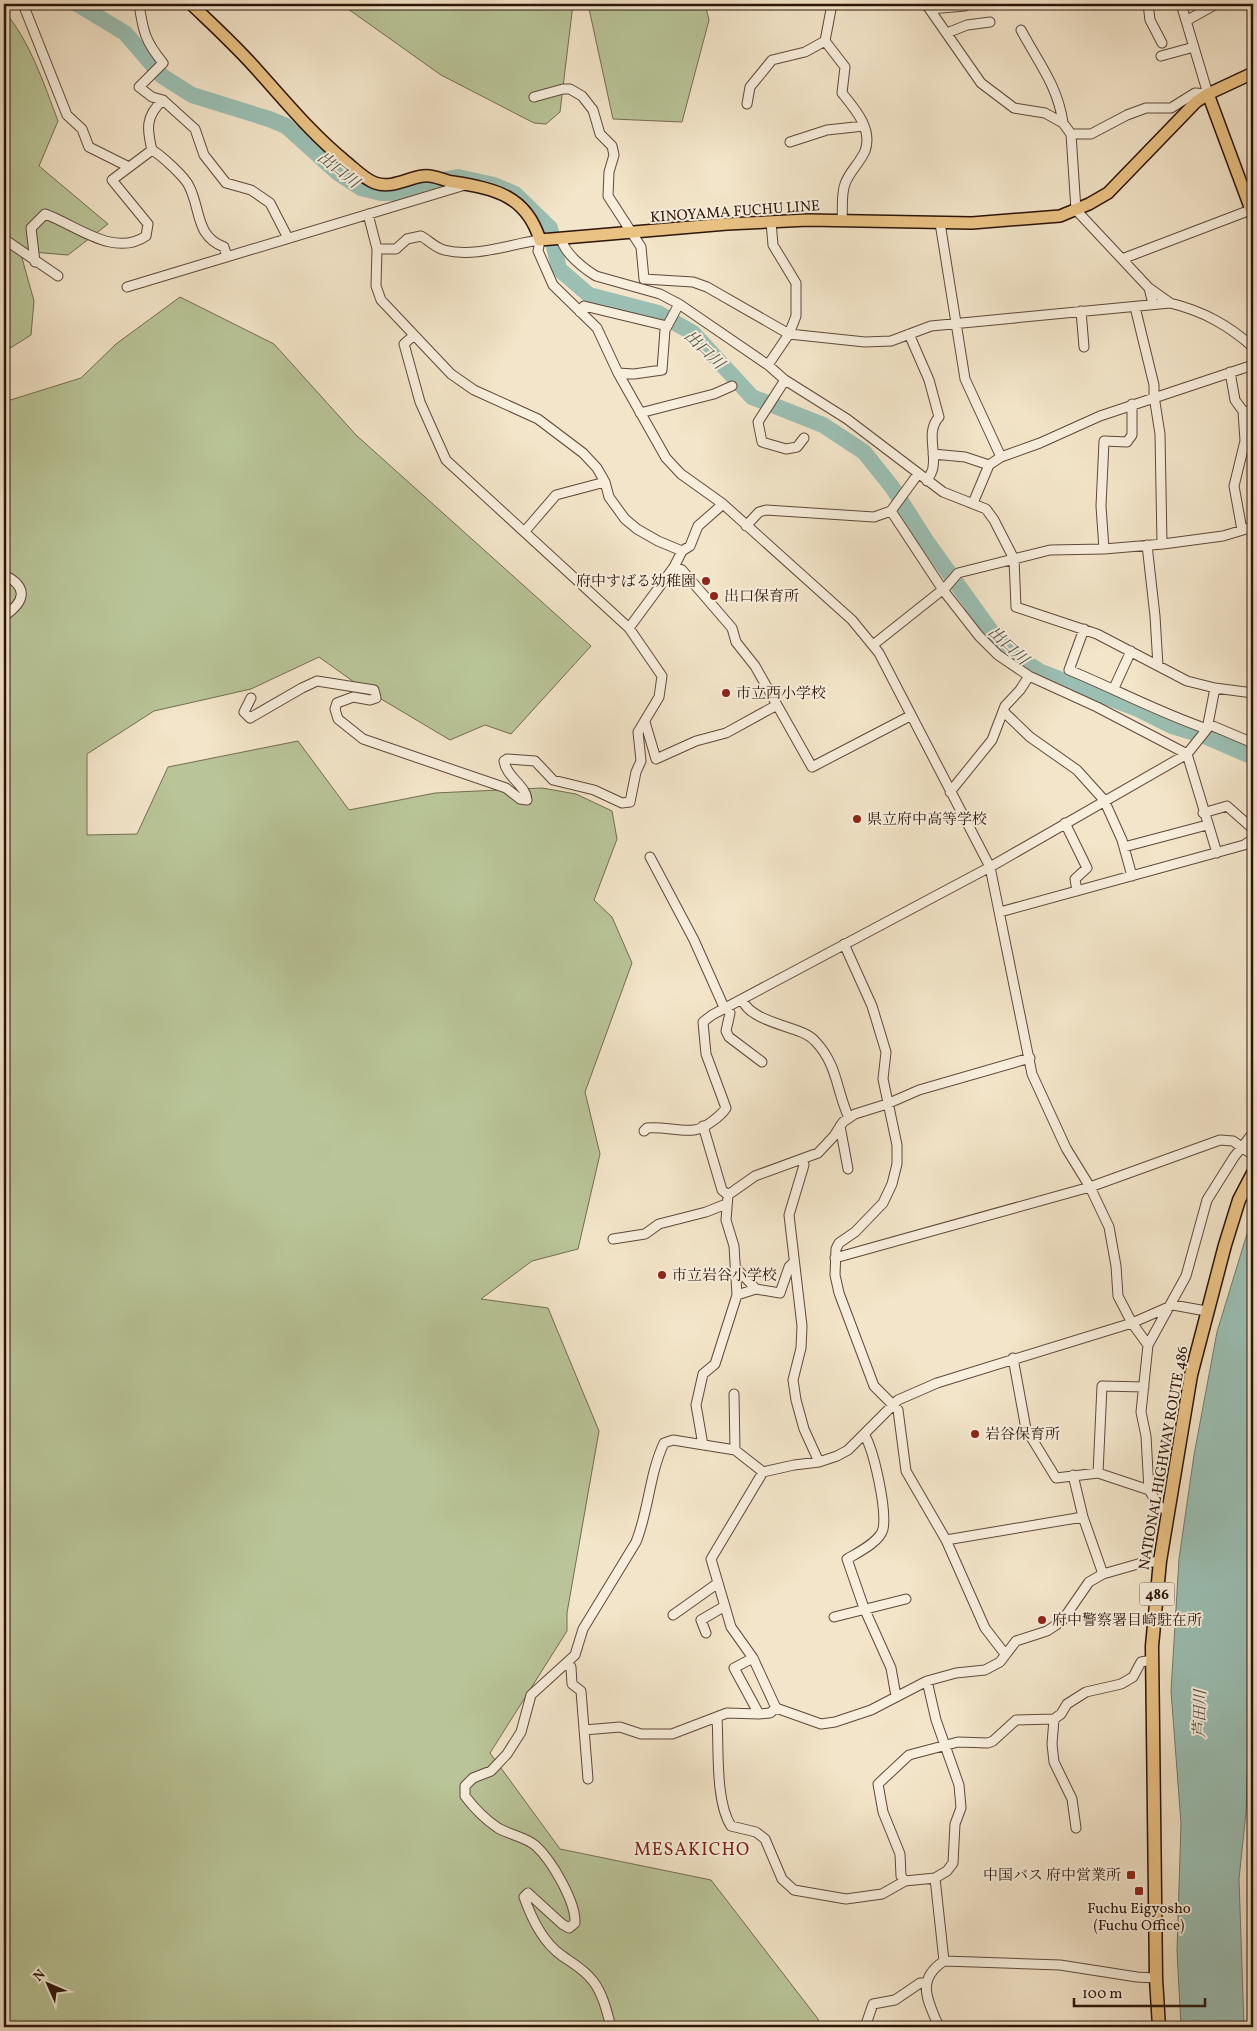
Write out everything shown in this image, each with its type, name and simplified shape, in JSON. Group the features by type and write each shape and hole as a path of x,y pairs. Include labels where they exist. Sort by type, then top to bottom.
{"highway":[{"name":"NATIONAL HIGHWAY ROUTE 486","path":"1159,2027 1156,1978 1152,1660 1160,1561 1191,1375 1206,1311 1239,1200 1253,1173"}],"main road":[{"path":"191,4 251,64 317,138 356,170 376,183 396,184 424,176 432,176 450,182 492,189 511,199 525,210 536,225 542,240"},
{"name":"KINOYAMA FUCHU LINE","path":"542,240 771,222 842,219 940,223 1060,216 1076,210 1108,193 1196,102 1208,94 1253,73"},
{"path":"1208,94 1253,211"}],"street":[{"path":"23,4 67,116 82,129 89,147 129,167"},
{"path":"139,4 143,33 149,46 164,63 139,87 152,97 163,100 195,129 204,155 226,182 251,190 270,203 288,238"},
{"path":"832,4 825,41 845,67 842,93 856,110 867,136 865,150 845,184 842,219"},
{"path":"1148,4 1150,20 1162,43"},
{"path":"1071,134 1091,134 1127,115 1146,108 1171,108 1194,93 1208,94 1181,4"},
{"path":"1186,21 1216,4"},
{"path":"928,7 965,6"},
{"path":"928,7 981,83 1014,108 1044,113 1062,124 1071,134 1076,210 1149,288 1170,303"},
{"path":"947,33 967,25 990,22"},
{"path":"1021,30 1047,72 1060,103 1062,124"},
{"path":"747,104 750,86 772,60 805,52 825,41"},
{"path":"1161,56 1194,47"},
{"path":"534,97 563,89 570,89 582,96 593,110 600,134 612,146 614,155 608,196 620,211 630,233 642,248 644,279 693,282 707,287 789,334 865,342 891,341 932,326 1081,310 1170,303 1195,310 1218,320 1253,346"},
{"path":"163,100 156,106 147,130 152,150 189,184 206,236 213,244 224,247 227,257"},
{"path":"790,142 827,130 864,126"},
{"path":"35,262 31,228 45,214 108,242 132,244 146,236 148,224 112,180 152,150"},
{"path":"127,287 467,184"},
{"path":"1122,259 1253,211"},
{"path":"368,214 378,250 376,286 381,300 451,374 474,390 538,418 560,433 583,453 597,468 605,482 609,497 625,519 658,542 682,550"},
{"path":"768,365 789,334 796,316 796,283 773,245 771,222"},
{"path":"940,223 965,379 1001,457"},
{"path":"378,250 396,249 407,239 421,236 443,250 454,251 494,250 542,240"},
{"path":"561,238 562,245 588,271 596,276 660,294 677,307 768,365 785,380 847,418 943,492 973,502 986,509 994,520 1014,559 1016,607 1084,629 1131,651 1187,681 1214,688 1253,693"},
{"path":"4,239 58,276"},
{"path":"542,240 538,251 553,285 597,328 618,372 666,458 681,474 723,504 852,620 873,645 990,867 1032,1074 1066,1148 1090,1188 1109,1227 1116,1266 1118,1296 1132,1323 1148,1346"},
{"path":"1149,288 1153,304"},
{"path":"580,312 584,306 667,326"},
{"path":"618,372 634,374 662,370 667,326 677,307"},
{"path":"1134,307 1154,385 1160,434 1162,544"},
{"path":"1081,310 1084,347"},
{"path":"251,698 244,712 250,718 317,681 374,690 376,698 370,700 353,697 337,703 335,709 338,719 363,739 506,788 520,799 527,800 526,794 505,768 504,761 507,758 535,761 554,780 594,790 622,803 630,802 636,772 641,761 638,732 659,698 662,676 629,628 446,460 420,402 404,344 414,334"},
{"path":"909,334 929,380 939,417 935,421 931,443 934,467 927,481"},
{"path":"973,502 989,465 1001,457 1132,404 1253,365"},
{"path":"1230,372 1235,400 1243,411 1245,441 1234,486 1242,530"},
{"path":"785,380 758,422 762,442 786,449 797,447 804,438"},
{"path":"640,413 714,394 732,386"},
{"path":"1104,549 1101,506 1104,440 1127,442 1132,435 1132,404"},
{"path":"1243,411 1253,412"},
{"path":"933,454 965,457 989,465"},
{"path":"746,526 759,512 766,510 874,517 891,511 918,474"},
{"path":"525,531 556,495 605,482"},
{"path":"629,628 674,567 682,550 690,546 698,526 723,504"},
{"path":"891,511 979,636 998,655 1029,676 1060,692 1097,706 1187,754 1203,813 1217,853"},
{"path":"873,645 944,588 958,573 1050,550 1104,549 1162,544 1223,536 1253,527"},
{"path":"1147,545 1155,616 1158,666"},
{"path":"674,567 682,570 732,628 736,642 755,666 812,767 910,716"},
{"path":"4,575 22,589 20,602 4,616"},
{"path":"1084,629 1069,670 1114,688 1178,720 1208,727 1253,743"},
{"path":"1114,688 1131,651"},
{"path":"950,792 992,740 1005,706 1020,690 1029,676"},
{"path":"644,1131 646,1128 660,1126 695,1130 721,1117 726,1108 706,1054 703,1022 844,944 990,867 1187,754 1196,745 1208,727 1214,688"},
{"path":"641,761 656,759 696,741 726,733 777,705"},
{"path":"1003,711 1030,737 1077,770 1104,800 1124,847 1132,876"},
{"path":"645,722 656,759"},
{"path":"1203,813 1227,806 1253,829"},
{"path":"1065,823 1087,868 1076,879 1078,891"},
{"path":"1124,847 1207,825"},
{"path":"1000,912 1217,853 1244,845 1253,839"},
{"path":"650,858 694,940 722,1005 730,1013 726,1031 729,1037 762,1062"},
{"path":"844,944 872,1006 886,1052 882,1079 897,1144 897,1164 892,1184 883,1203 867,1221 839,1243 835,1258 835,1275 839,1293 874,1386 894,1403 898,1410 906,1471 946,1540 985,1628 1005,1654"},
{"path":"742,1000 756,1015 814,1039 832,1063 843,1105 849,1118"},
{"path":"613,1238 645,1234 659,1224 706,1212 727,1200 755,1176 818,1153 849,1118 919,1090 1030,1058"},
{"path":"703,1126 722,1190 727,1200 726,1220 734,1246 738,1295 715,1364 703,1374 701,1382 696,1405 703,1445"},
{"path":"840,1126 848,1169"},
{"path":"1167,1510 1159,1506 1149,1490 1146,1436 1142,1412 1148,1346 1186,1276 1208,1200 1253,1132"},
{"path":"835,1258 1090,1188 1220,1140 1233,1141 1253,1155"},
{"path":"803,1160 804,1164 789,1215 793,1264 802,1326 801,1348 794,1380 796,1400 804,1429 819,1462"},
{"path":"738,1295 756,1289 780,1293 789,1267 793,1264"},
{"path":"736,1268 756,1289"},
{"path":"1160,1561 1138,1564 1103,1574 1089,1582 1062,1621 1047,1631 1016,1641 1000,1662 985,1670 956,1673 927,1681 870,1710 836,1722 821,1724 776,1708 753,1658 731,1628 711,1559 763,1472 819,1462 848,1450 894,1403 937,1383 1013,1358 1132,1323 1173,1305 1206,1311"},
{"path":"1013,1358 1026,1429 1056,1478 1098,1473 1149,1490"},
{"path":"1098,1473 1102,1386 1144,1387"},
{"path":"734,1394 735,1450"},
{"path":"864,1434 869,1442 881,1493 883,1530 879,1536 847,1559 864,1608 892,1668 896,1696"},
{"path":"611,2027 605,2004 594,1982 584,1970 560,1954 547,1941 528,1911 524,1897 528,1893 562,1924 569,1928 574,1923 575,1917 567,1894 548,1860 535,1845 498,1827 465,1796 465,1786 473,1778 491,1771 507,1754 521,1732 531,1696 575,1655 583,1629 636,1542 641,1529 656,1460 664,1443 673,1440 735,1450 763,1472"},
{"path":"1073,1475 1083,1518 1103,1574"},
{"path":"946,1540 1083,1518"},
{"path":"673,1615 718,1583"},
{"path":"834,1617 906,1599"},
{"path":"706,1633 701,1620 725,1606"},
{"path":"753,1658 734,1668 758,1714"},
{"path":"905,1881 901,1876 900,1854 883,1812 878,1784 908,1756 958,1742 976,1744 994,1741 1016,1720 1054,1719 1061,1714 1067,1704 1086,1692 1121,1684 1133,1677 1141,1662 1152,1660"},
{"path":"566,1665 571,1667 572,1684 581,1691 588,1779"},
{"path":"717,1718 722,1799 726,1817 731,1826 756,1832 765,1839 782,1879 794,1890 846,1899 882,1894 905,1881 935,1878 948,1871 953,1863 955,1824 961,1808 959,1785 936,1720 927,1681"},
{"path":"584,1730 620,1727 641,1734 672,1734 727,1713 770,1713 776,1708"},
{"path":"1054,1719 1052,1744 1054,1762 1072,1799 1076,1828"},
{"path":"935,1878 944,1961"},
{"path":"939,2027 931,2008 925,1983 928,1975 944,1961 1060,1965 1137,1977 1156,1978"},
{"path":"865,2027 873,2004 895,2000 920,1983 925,1983"}],"green space":[{"path":"341,4 573,4 560,112 546,124 534,123 441,75"},
{"path":"588,4 705,4 709,20 682,122 613,119"},
{"path":"4,11 29,49 58,121 39,166 108,224 68,255 20,251 34,301 31,335 4,352"},
{"path":"180,297 274,344 356,435 591,646 511,734 485,725 450,740 361,687 319,657 251,689 154,711 87,754 87,835 137,834 168,767 298,741 349,810 435,793 542,788 576,794 612,811 617,839 594,900 612,917 632,963 585,1092 600,1154 578,1249 532,1261 481,1299 548,1308 599,1431 567,1613 567,1631 490,1753 560,1849 711,1880 818,2019 819,2027 4,2027 4,402 81,378 116,344"}],"water":[{"name":"芦田川","path":"1253,1214 1253,1537 1250,1547 1252,1618 1246,1812 1239,1879 1244,2027 1181,2027 1177,1951 1181,1823 1171,1691 1179,1559 1194,1455 1217,1332"}],"waterway":[{"name":"出口川","path":"77,4 125,33 162,76 192,95 286,126 338,173 361,188 381,193 397,193 425,183 458,177 494,185 515,194 550,228 559,269 589,295 658,313 693,333 752,397 823,425 864,452 892,487 927,542 993,634 1015,656 1041,672 1138,709 1172,726 1202,735 1253,757"}],"railway":[{"path":"1253,1783 1250,1855 1253,2027"}],"place":[{"name":"府中すばる幼稚園","path":"706,581"},
{"name":"出口保育所","path":"714,596"},
{"name":"市立西小学校","path":"726,693"},
{"name":"県立府中高等学校","path":"857,819"},
{"name":"市立岩谷小学校","path":"662,1275"},
{"name":"岩谷保育所","path":"975,1434"},
{"name":"府中警察署目崎駐在所","path":"1042,1620"},
{"name":"中国バス 府中営業所","path":"1131,1875"},
{"name":"Fuchu Eigyosho (Fuchu Office)","path":"1139,1891"}],"district":[{"name":"MESAKICHO","path":"692,1849"}]}
